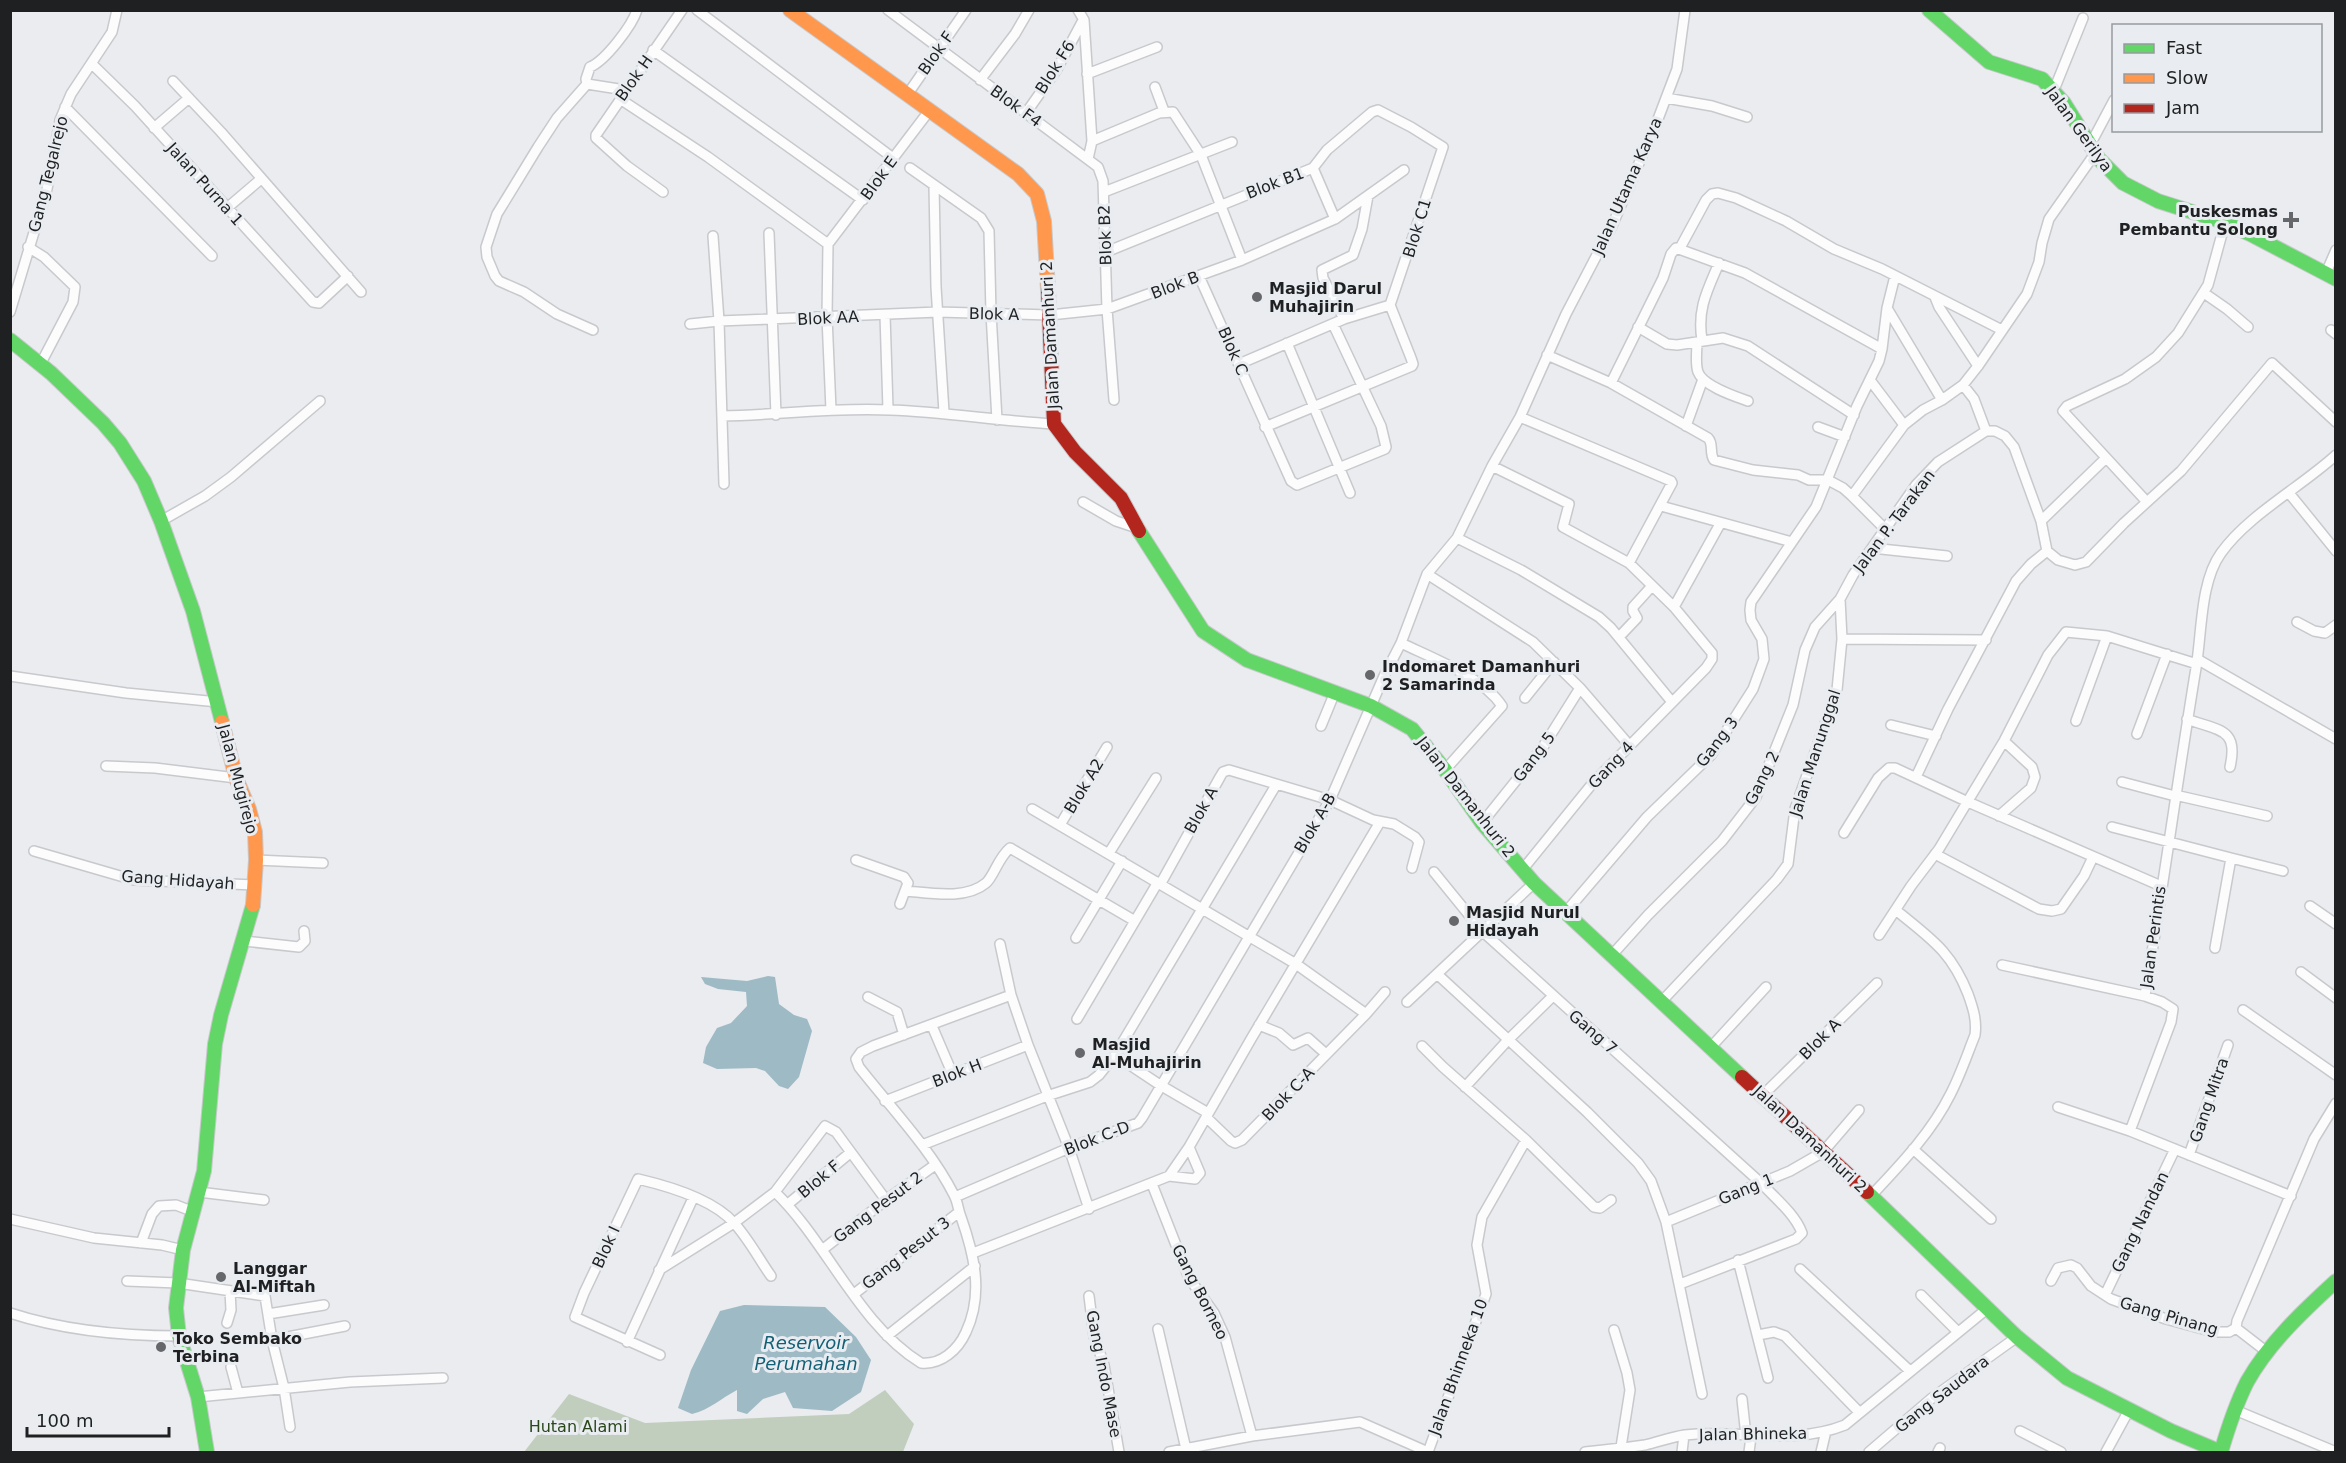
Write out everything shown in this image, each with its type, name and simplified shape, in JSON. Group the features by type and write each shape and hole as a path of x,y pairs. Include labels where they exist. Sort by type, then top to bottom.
{"street":[{"name":"Gang Tegalrejo","path":"10,312 47,189 56,132 71,94 112,32 117,10"},
{"path":"593,330 557,314 524,292 500,281 493,271 486,247 497,214 538,147 557,118 587,84 586,79 590,67 601,60 633,20 637,10"},
{"name":"Blok H","path":"663,192 604,146 596,135 682,10"},
{"path":"697,10 893,158"},
{"name":"Jalan Damanhuri 2","path":"790,10 1018,174 1037,194 1044,221 1054,424 1075,452 1121,498 1137,528 1203,631 1247,660 1371,706 1412,729 1445,770 1482,823 1534,883 1871,1196 2017,1336 2067,1378 2129,1410 2221,1452"},
{"name":"Blok F4","path":"888,10 1091,161"},
{"name":"Blok F","path":"907,95 966,10"},
{"path":"980,80 1016,34 1029,10"},
{"path":"1078,10 1084,20 1092,141 1091,161"},
{"name":"Jalan Utama Karya","path":"1457,538 1492,466 1520,417 1547,354 1612,226 1677,69 1685,10"},
{"name":"Jalan Gerilya","path":"1929,10 1981,58 1995,66 2042,79 2054,90 2092,151 2114,176 2135,192 2225,223 2331,276"},
{"path":"2054,90 2082,18"},
{"name":"Blok F6","path":"1026,113 1057,69 1084,20"},
{"path":"1087,74 1157,47"},
{"path":"653,50 863,200"},
{"name":"Jalan Purna 1","path":"92,64 154,128 313,302 319,303 348,276"},
{"path":"173,81 361,292"},
{"path":"587,84 623,94 828,244 827,317 831,410"},
{"path":"1155,87 1164,111"},
{"path":"154,128 189,98"},
{"path":"1666,98 1712,106 1747,117"},
{"path":"1852,496 1904,425 1962,385 2028,294 2039,262 2049,219 2092,151 2112,105"},
{"path":"65,107 212,256"},
{"name":"Blok C1","path":"1378,110 1440,143 1443,147 1390,305"},
{"name":"Blok B1","path":"1106,252 1313,168 1327,150 1372,112 1378,110"},
{"name":"Blok E","path":"828,244 929,111"},
{"path":"1092,141 1164,111 1175,114 1201,155 1242,260 1335,219 1404,170"},
{"path":"1104,192 1232,142"},
{"name":"Blok B2","path":"1091,161 1101,174 1104,192 1107,309 1114,400"},
{"path":"910,168 981,218 989,231 991,313 998,420"},
{"path":"1313,168 1335,219"},
{"path":"227,208 261,179"},
{"path":"934,186 944,412"},
{"path":"1680,248 1706,200 1712,194 1718,193 1736,198 1786,221 1834,249 1961,307 2002,330"},
{"path":"1344,319 1323,278 1322,270 1353,255 1362,229 1368,196"},
{"path":"2147,502 2063,413 2067,406 2126,379 2156,357 2178,333 2208,285 2225,223"},
{"path":"769,233 776,415"},
{"path":"713,236 719,321 724,484"},
{"path":"28,247 73,283 76,293 40,365"},
{"path":"1611,383 1663,278 1671,254 1676,248 1745,273 1882,349"},
{"path":"2331,276 2336,250"},
{"name":"Blok B","path":"1050,315 1107,309 1242,260"},
{"path":"1719,263 1701,306 1697,371 1703,379 1726,393 1748,402"},
{"name":"Blok C","path":"1199,276 1265,427 1294,483 1300,485 1339,469"},
{"name":"Gang 3","path":"1565,913 1647,817 1711,755 1753,689 1764,659 1762,639 1751,620 1751,602 1816,507 1828,480 1882,349 1887,308 1895,276"},
{"path":"2204,294 2227,309 2248,327"},
{"path":"1935,297 1939,308 1978,366"},
{"path":"1239,364 1344,319 1390,305 1413,364 1265,427"},
{"path":"1887,308 1942,400"},
{"name":"Blok A","path":"885,315 938,312 1050,315"},
{"path":"885,315 888,409"},
{"name":"Blok AA","path":"690,324 885,315"},
{"path":"1333,324 1381,426 1386,447 1339,469"},
{"path":"1638,327 1667,344 1677,345 1723,338 1748,346 1854,415"},
{"name":"Jalan Mugirejo","path":"10,340 40,365 116,438 144,481 193,611 236,778 249,809 255,832 253,908 215,1044 204,1172 183,1250 176,1308 179,1336 198,1397 207,1452"},
{"path":"1287,343 1350,493"},
{"path":"1547,354 1611,383 1710,440 1711,456 1714,460 1753,470 1798,475 1809,480 1828,480 1843,488 1885,529"},
{"path":"1962,385 1974,399 1986,430 1995,431 2011,441 2041,521 2047,551 2064,563 2075,565 2086,562 2124,523 2181,471 2272,363 2336,422"},
{"path":"1686,426 1703,379"},
{"path":"1870,380 1904,425"},
{"path":"161,521 205,496 231,477 320,401"},
{"path":"722,416 888,409 944,412 998,420 1054,424"},
{"path":"1520,417 1671,481 1661,506 1629,563"},
{"path":"1818,427 1845,437"},
{"name":"Jalan P. Tarakan","path":"1840,599 1916,485 1938,462 1986,430"},
{"name":"Jalan Perintis","path":"2130,1131 2174,1013 2173,1009 2162,1002 2145,996 2160,886 2209,584 2220,555 2237,535 2336,455"},
{"path":"2041,521 2106,459"},
{"path":"1492,466 1565,500 1569,504 1569,510 1563,527 1629,563 1674,607 1720,524"},
{"path":"2289,493 2336,550"},
{"path":"1083,502 1116,521 1137,528"},
{"path":"1661,506 1792,542"},
{"path":"1457,538 1521,570 1599,617 1672,702"},
{"name":"Blok A-B","path":"1249,936 1330,800 1401,643 1427,574 1457,538"},
{"path":"1872,548 1947,556"},
{"path":"1916,777 2016,581 2047,551"},
{"path":"1427,574 1519,632 1580,688 1629,745"},
{"path":"1619,638 1637,618 1632,610 1633,607 1652,586"},
{"name":"Jalan Manunggal","path":"1662,1001 1785,870 1788,864 1795,809 1836,690 1842,639 1840,599"},
{"name":"Gang 2","path":"1612,955 1648,915 1722,841 1756,797 1793,705 1805,650 1824,615 1840,599"},
{"name":"Gang 4","path":"1523,869 1592,784 1706,668 1712,659 1713,653 1674,607"},
{"path":"2297,622 2320,633 2325,633 2336,625"},
{"path":"1880,935 1968,802 2004,741 2035,679 2066,632 2107,636 2197,661 2336,739"},
{"path":"2076,721 2107,636"},
{"path":"1842,639 1986,640"},
{"path":"1401,643 1450,667 1486,690 1502,706 1445,770"},
{"path":"2137,734 2168,654"},
{"path":"1525,698 1554,662"},
{"path":"10,676 126,693 218,702"},
{"name":"Gang 5","path":"1482,823 1544,747 1580,688"},
{"path":"1321,726 1335,692"},
{"path":"2187,719 2227,735 2233,742 2234,751 2230,767"},
{"path":"1891,725 1936,736"},
{"path":"1999,816 2031,788 2036,777 2032,767 2004,741"},
{"name":"Blok A2","path":"1060,825 1107,747"},
{"path":"106,766 155,768 236,778"},
{"path":"1844,832 1884,771 1894,768 2160,886"},
{"name":"Blok A","path":"1160,882 1223,772 1233,771 1330,800 1380,822 1394,824 1419,842 1412,868"},
{"path":"1109,853 1156,778"},
{"path":"2122,782 2267,816"},
{"path":"922,1146 1047,1096 1090,1082 1106,1067 1276,785"},
{"path":"1032,809 1160,882 1296,964 1366,1014"},
{"path":"973,1253 1168,1176 1189,1148 1259,1024 1380,822"},
{"path":"2112,827 2283,871"},
{"path":"906,891 946,895 965,892 987,883 1001,855 1010,848 1135,921"},
{"name":"Gang Hidayah","path":"34,851 134,880 255,885"},
{"path":"1935,854 2039,909 2052,911 2061,909 2084,876 2092,857"},
{"path":"2215,948 2231,858"},
{"path":"256,860 323,863"},
{"path":"856,860 904,877 908,883 900,904"},
{"path":"1077,938 1122,861"},
{"name":"Gang 7","path":"1434,872 1482,931 1761,1184 1795,1220 1802,1233 1796,1239 1738,1260"},
{"path":"1077,1019 1160,882"},
{"path":"1407,1002 1534,883"},
{"path":"2310,906 2336,924"},
{"path":"1871,1196 1914,1149 1950,1095 1977,1025 1974,1009 1960,974 1949,957 1932,939 1897,911"},
{"path":"244,941 299,947 305,941 304,931"},
{"name":"Blok C-D","path":"956,1197 1069,1148 1138,1123 1249,936"},
{"path":"1000,944 1011,995 1047,1096 1069,1148 1089,1209"},
{"path":"2002,965 2145,996"},
{"path":"2301,972 2336,998"},
{"path":"1437,974 1638,1162 1655,1189 1666,1222 1702,1394"},
{"name":"Blok A","path":"1763,1095 1877,982"},
{"path":"1711,1047 1766,987"},
{"name":"Blok C-A","path":"1207,1115 1231,1141 1239,1142 1248,1136 1366,1014 1384,992"},
{"path":"775,1192 788,1204 854,1294 898,1347 921,1363 939,1361 951,1353 961,1343 970,1322 975,1299 973,1253 956,1197 922,1146 859,1067 856,1059 867,1048 932,1026 1011,995"},
{"path":"1465,1088 1507,1041 1553,996"},
{"path":"868,997 897,1012 904,1035"},
{"path":"2243,1010 2336,1075"},
{"path":"1259,1024 1279,1033 1293,1046 1307,1038 1311,1039 1326,1054"},
{"path":"932,1026 953,1075"},
{"name":"Blok H","path":"885,1101 1028,1045"},
{"path":"1422,1046 1465,1088 1526,1140 1594,1207 1600,1208 1611,1200"},
{"name":"Gang Mitra","path":"2189,1155 2228,1046"},
{"path":"1115,1055 1207,1115"},
{"path":"2267,1352 2236,1328 2237,1321 2314,1139 2336,1103"},
{"path":"2058,1107 2130,1131 2291,1196"},
{"name":"Gang 1","path":"1666,1222 1761,1184 1823,1152 1859,1110"},
{"path":"659,1270 734,1223 775,1192 825,1126 833,1129 885,1200"},
{"name":"Jalan Bhinneka 10","path":"1428,1452 1486,1294 1477,1245 1482,1217 1526,1140"},
{"path":"1168,1176 1191,1179 1198,1177 1199,1167 1189,1148"},
{"path":"1914,1149 1991,1219"},
{"name":"Gang Nandan","path":"2105,1295 2175,1149"},
{"name":"Blok F","path":"788,1204 850,1153"},
{"name":"Gang Pesut 2","path":"822,1250 885,1200 935,1165"},
{"name":"Blok I","path":"660,1355 576,1319 576,1311 636,1180 640,1179 720,1210 734,1223 771,1276"},
{"name":"Gang Borneo","path":"1152,1184 1189,1278 1214,1313 1225,1337 1252,1436"},
{"path":"199,1192 264,1200"},
{"path":"627,1342 693,1198"},
{"path":"141,1243 152,1214 159,1206 176,1205 194,1212"},
{"name":"Gang Pesut 3","path":"854,1294 959,1212"},
{"path":"10,1218 93,1238 183,1250"},
{"path":"1680,1284 1738,1260 1768,1378"},
{"name":"Gang Pinang","path":"2051,1281 2058,1268 2071,1265 2077,1268 2091,1286 2136,1309 2214,1332 2229,1332 2236,1328"},
{"path":"887,1336 975,1266"},
{"path":"1800,1269 1910,1371"},
{"path":"127,1281 178,1283 263,1296 266,1299 290,1426"},
{"path":"2221,1452 2235,1410 2248,1382 2267,1352 2299,1316 2336,1281"},
{"path":"227,1323 231,1310 230,1291"},
{"path":"1921,1295 1958,1332"},
{"name":"Gang Indo Mase","path":"1089,1296 1094,1336 1104,1365 1119,1452"},
{"path":"268,1314 324,1305"},
{"name":"Jalan Bhineka","path":"1585,1452 1644,1445 1684,1435 1795,1436 1845,1425 1988,1308"},
{"path":"10,1313 45,1324 111,1333 179,1336"},
{"path":"272,1340 345,1326"},
{"path":"1158,1329 1186,1449"},
{"path":"1614,1330 1630,1390 1621,1447"},
{"path":"1758,1335 1774,1332 1785,1336 1859,1412"},
{"name":"Gang Saudara","path":"1869,1452 1932,1398 2017,1336"},
{"path":"231,1367 238,1393"},
{"path":"198,1397 284,1388 443,1378"},
{"path":"1742,1398 1749,1452"},
{"path":"2106,1452 2129,1410"},
{"path":"2235,1410 2336,1452"},
{"path":"1169,1452 1252,1436 1360,1422 1428,1452"},
{"path":"1821,1452 1826,1431"},
{"path":"2020,1431 2061,1452"},
{"path":"1682,1452 1684,1435"},
{"path":"1637,1452 1644,1445"}],"green space":[{"name":"Hutan Alami","path":"885,1390 914,1424 903,1452 524,1452 569,1394 645,1423 849,1414"}],"water":[{"path":"768,976 775,977 779,1004 794,1015 807,1019 812,1031 799,1077 788,1089 779,1086 765,1071 756,1068 717,1069 703,1063 706,1047 717,1028 731,1023 747,1006 746,992 718,989 705,984 701,977 747,981"},
{"name":"Reservoir Perumahan","path":"744,1305 825,1307 856,1337 871,1360 861,1392 832,1411 793,1408 785,1392 763,1399 747,1414 737,1411 737,1390 699,1412 692,1414 678,1408 691,1370 720,1311"}],"traffic: fast":[{"path":"1929,10 1989,62 2042,79 2064,103 2099,159 2123,183 2158,201 2221,221 2250,234 2336,279"},
{"path":"10,340 51,373 103,423 120,443 144,481 193,611 222,722"},
{"path":"1139,531 1203,631 1247,660 1371,706 1412,729 1445,770 1482,823 1534,883 1742,1077"},
{"path":"207,1452 198,1397 179,1336 176,1308 183,1250 204,1171 215,1044 221,1015 253,905"},
{"path":"1867,1192 2017,1337 2067,1378 2171,1431 2221,1452"},
{"path":"2221,1452 2239,1399 2256,1368 2287,1328 2336,1281"}],"traffic: slow":[{"path":"790,10 1018,174 1037,194 1044,221 1048,290"},
{"path":"222,722 236,778 249,809 255,832 253,905"}],"traffic: jam":[{"path":"1048,290 1054,424 1075,452 1121,498 1139,531"},
{"path":"1742,1077 1867,1192"}],"place":[{"name":"Puskesmas Pembantu Solong","path":"2291,220"},
{"name":"Masjid Darul Muhajirin","path":"1257,297"},
{"name":"Indomaret Damanhuri 2 Samarinda","path":"1370,675"},
{"name":"Masjid Nurul Hidayah","path":"1454,921"},
{"name":"Masjid Al-Muhajirin","path":"1080,1053"},
{"name":"Langgar Al-Miftah","path":"221,1277"},
{"name":"Toko Sembako Terbina","path":"161,1347"}]}
